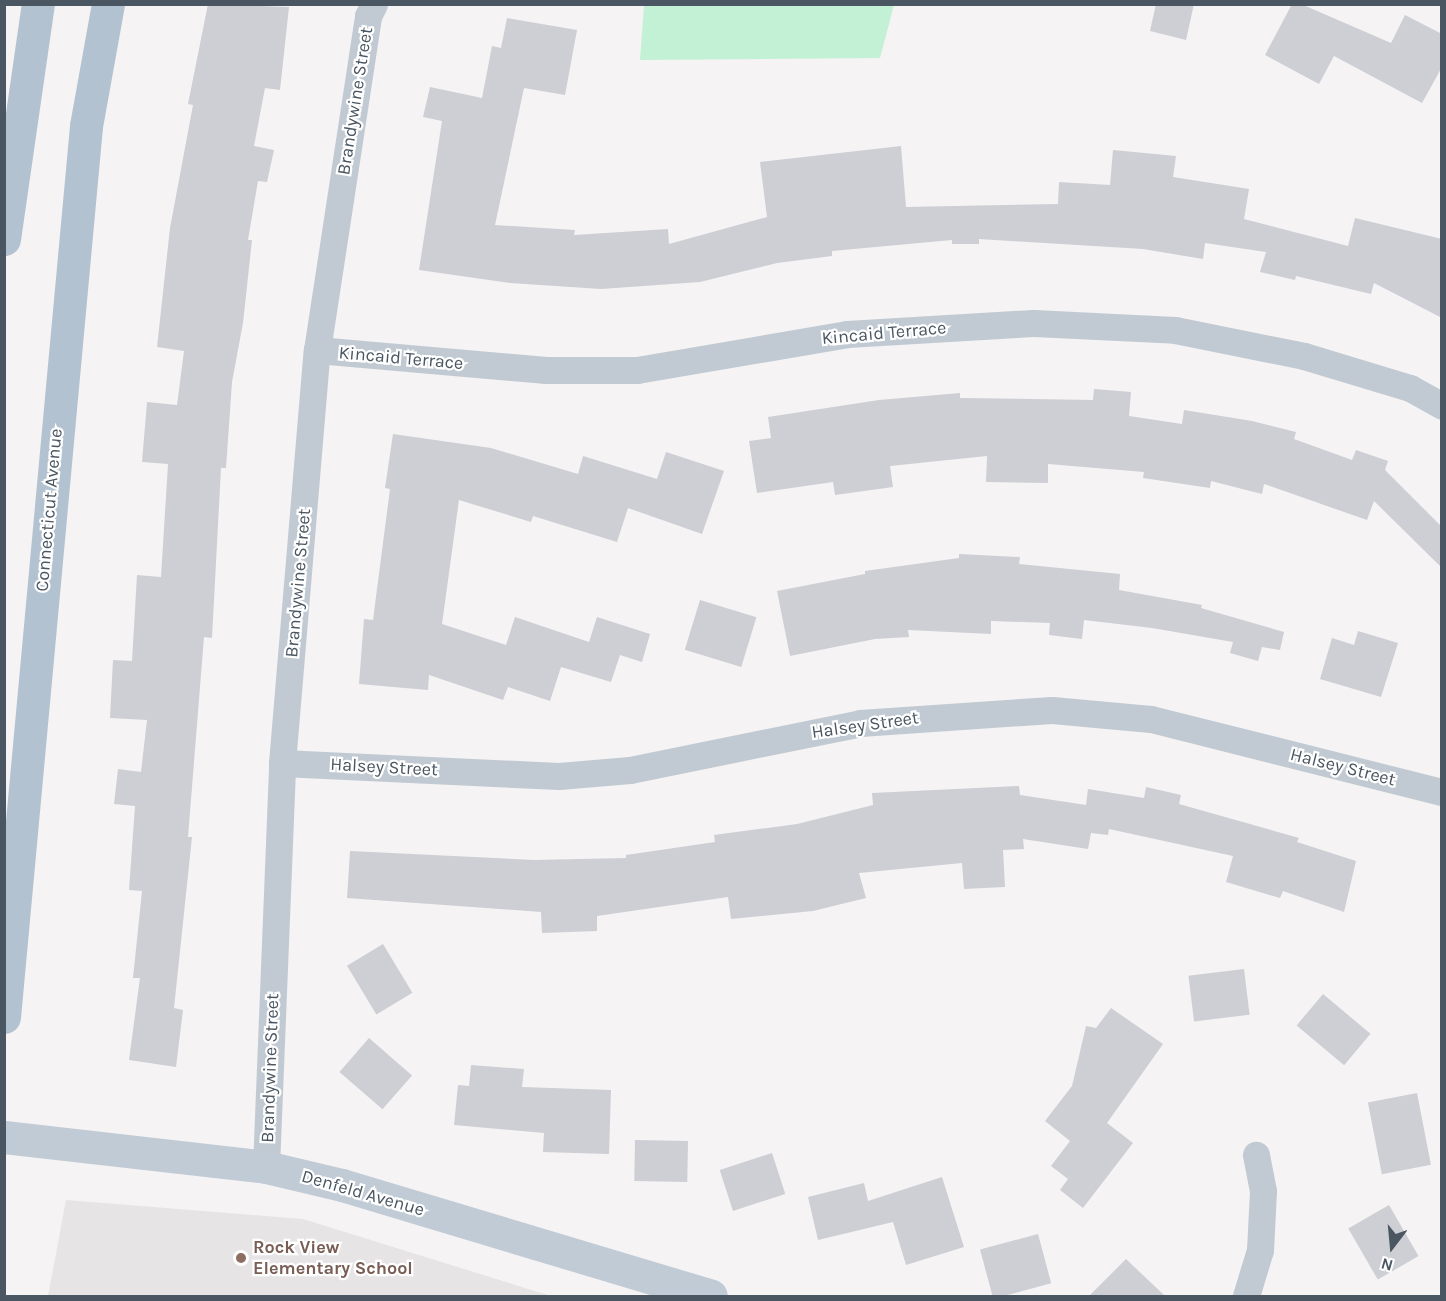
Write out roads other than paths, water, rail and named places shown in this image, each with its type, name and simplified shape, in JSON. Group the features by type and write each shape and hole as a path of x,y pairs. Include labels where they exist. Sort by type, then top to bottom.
{"main road":[{"path":"4,238 38,4"},
{"name":"Connecticut Avenue","path":"4,1017 87,126 108,4"}],"street":[{"name":"Brandywine Street","path":"266,1167 282,763 317,350 368,16 374,4"},
{"name":"Kincaid Terrace","path":"317,350 546,370 638,370 847,334 1058,324 1176,330 1304,356 1410,388 1442,406"},
{"name":"Halsey Street","path":"282,763 559,776 630,770 860,723 960,713 1052,710 1151,719 1442,792"},
{"name":"Denfeld Avenue","path":"4,1137 266,1167 342,1185 711,1296"},
{"path":"1246,1296 1260,1251 1263,1191 1256,1155"}],"place":[{"name":"Rock View Elementary School","path":"241,1258"}]}
